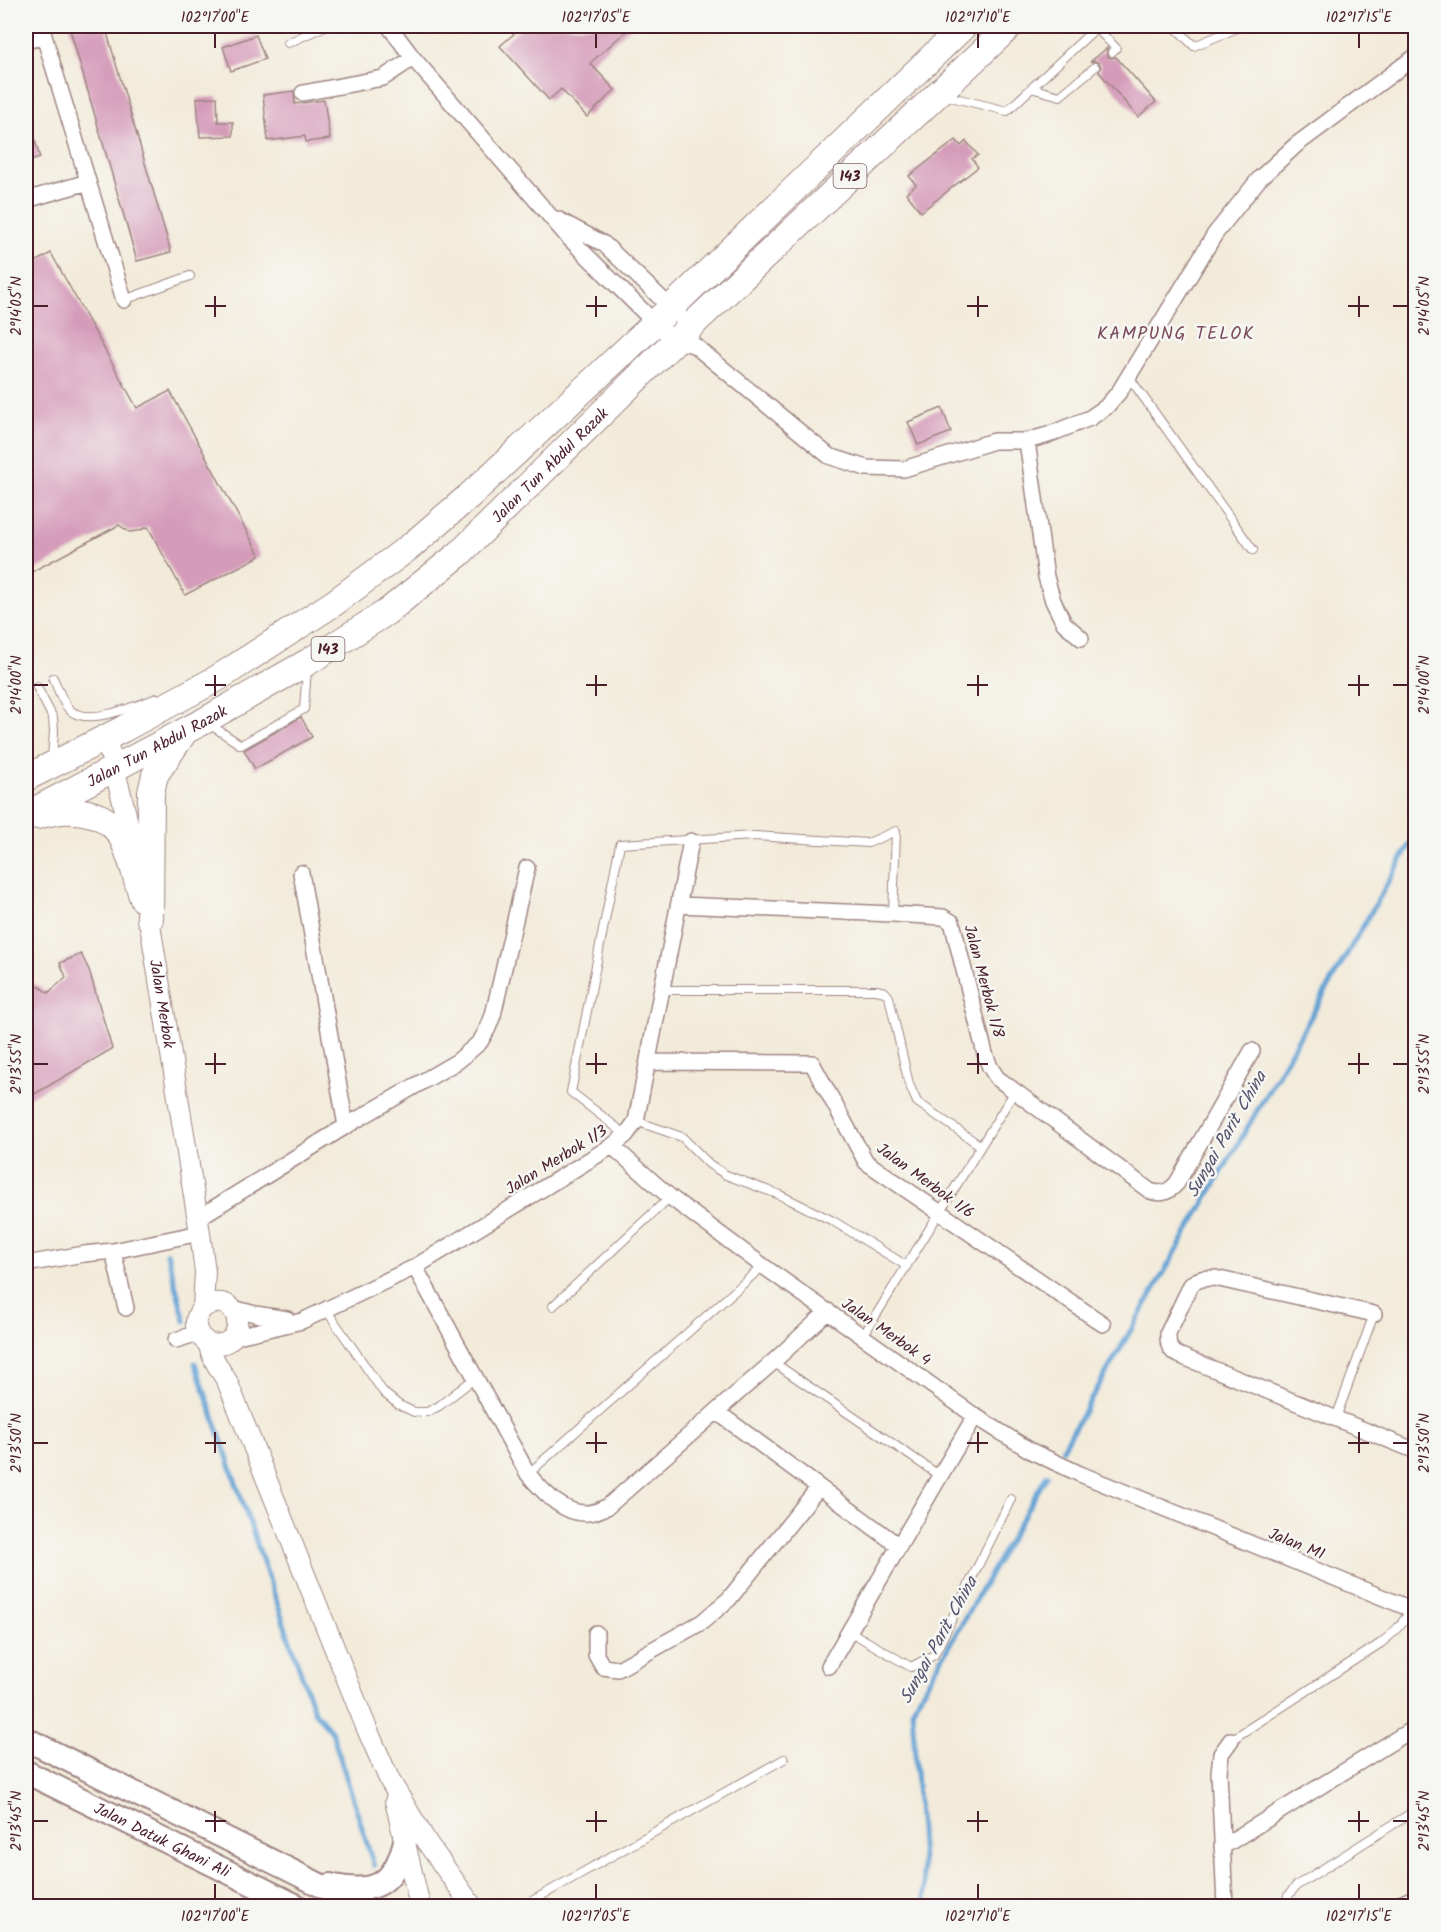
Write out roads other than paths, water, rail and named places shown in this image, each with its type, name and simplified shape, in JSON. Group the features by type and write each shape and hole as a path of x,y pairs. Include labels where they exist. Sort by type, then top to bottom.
{"highway":[{"name":"Jalan Tun Abdul Razak","path":"26,778 218,678 334,603 412,545 468,497 663,316 964,26"},
{"name":"Jalan Tun Abdul Razak","path":"26,815 196,725 308,662 387,612 459,554 1010,26"},
{"path":"150,919 151,792 155,775 196,725"},
{"path":"26,820 46,813 69,811 91,813 108,822 120,834 150,919"}],"main road":[{"name":"Jalan Datuk Ghani Ali","path":"26,1739 362,1906"},
{"name":"Jalan Datuk Ghani Ali","path":"26,1772 297,1906"},
{"path":"306,1878 346,1889 365,1889 379,1884 392,1874 400,1859 405,1841"}],"street":[{"path":"389,26 413,58 569,238 829,456 866,468 904,469 994,441 1027,441 1090,418 1106,407 1130,377 1215,234 1260,179 1296,145 1416,57"},
{"path":"26,41 42,31 124,300"},
{"path":"303,93 383,78 413,58"},
{"path":"26,200 88,182"},
{"path":"549,215 604,244 663,316"},
{"path":"1027,441 1046,577 1053,601 1064,623 1082,638"},
{"name":"Jalan Merbok","path":"106,738 150,919 205,1272 218,1306"},
{"name":"Jalan Merbok 1/3","path":"230,1340 302,1321 415,1267 612,1146 626,1135 636,1121 691,841"},
{"path":"26,1263 113,1251 199,1225 346,1126 458,1061 480,1042 493,1015 527,868"},
{"path":"301,873 346,1126"},
{"name":"Jalan Merbok 1/8","path":"679,905 943,917 952,922 990,1067 997,1078 1150,1191 1165,1193 1177,1183 1252,1051"},
{"name":"Jalan Merbok 1/6","path":"648,1062 812,1063 866,1162 1102,1324"},
{"name":"Jalan Merbok 4","path":"612,1146 670,1197 975,1416 1031,1451 1164,1509"},
{"path":"113,1251 126,1308"},
{"path":"415,1267 528,1474 558,1504 574,1511 591,1513 607,1507 717,1412 828,1311"},
{"path":"1374,1314 1215,1278 1205,1278 1196,1280 1191,1286 1168,1333 1170,1349 1176,1354 1416,1451"},
{"path":"227,1381 230,1340 238,1325 234,1312 218,1306 196,1319 195,1326 227,1381 390,1781 426,1841 472,1906"},
{"name":"Jalan Merbok 1/3","path":"218,1306 268,1317 302,1321"},
{"path":"176,1340 202,1338 214,1345 230,1340"},
{"path":"717,1412 899,1546"},
{"path":"829,1666 975,1416"},
{"path":"596,1633 596,1655 603,1667 618,1669 702,1622 729,1599 819,1487"},
{"name":"Jalan M1","path":"1164,1509 1414,1606"},
{"path":"1222,1847 1416,1727"},
{"path":"1226,1906 1220,1763 1221,1754 1231,1740"},
{"path":"390,1781 420,1906"},
{"path":"1396,1906 1416,1897"}],"lane":[{"path":"288,43 325,26"},
{"path":"939,93 1007,111 1096,26 1116,48 1112,52"},
{"path":"1174,26 1194,46 1239,26"},
{"path":"1031,88 1060,96 1095,67"},
{"path":"124,300 190,276"},
{"path":"1130,377 1253,550"},
{"path":"196,725 241,745 250,740 304,709 308,662"},
{"path":"53,678 70,711 81,716 111,713 165,695"},
{"path":"175,692 218,678"},
{"path":"37,687 53,718 54,737 51,765"},
{"path":"626,1135 571,1092 620,844 754,836 868,843 896,831 893,914"},
{"path":"663,990 876,990 885,992 889,998 909,1084 916,1102 981,1146"},
{"path":"863,1336 1015,1091"},
{"path":"636,1121 682,1137 710,1164 726,1175 780,1196 833,1221 907,1266"},
{"path":"553,1306 670,1197"},
{"path":"528,1474 764,1266"},
{"path":"327,1311 384,1394 414,1412 427,1412 439,1406 475,1378"},
{"path":"1336,1418 1374,1314"},
{"path":"773,1362 940,1476"},
{"path":"849,1632 911,1667 934,1655 1011,1499"},
{"path":"1231,1740 1381,1643 1394,1633 1414,1606"},
{"path":"523,1906 784,1759"},
{"path":"1284,1906 1296,1886 1416,1810"}],"waterway":[{"name":"Sungai Parit China","path":"1062,1450 1416,834"},
{"path":"167,1253 185,1321"},
{"path":"195,1363 314,1711 332,1732 374,1866"},
{"name":"Sungai Parit China","path":"925,1906 912,1710 1047,1475"}],"district":[{"name":"KAMPUNG TELOK","path":"1176,333"}]}
